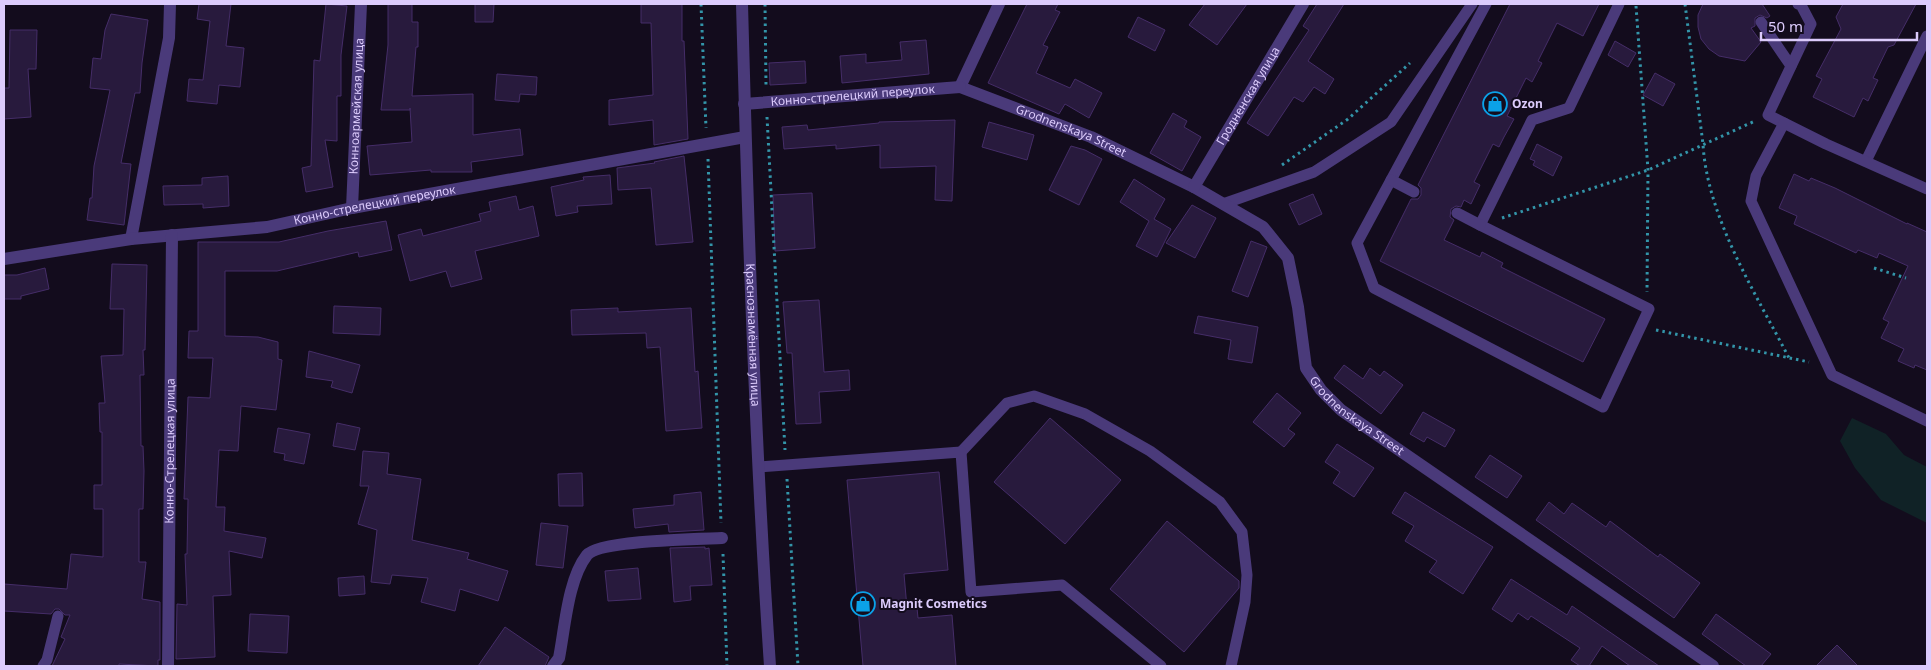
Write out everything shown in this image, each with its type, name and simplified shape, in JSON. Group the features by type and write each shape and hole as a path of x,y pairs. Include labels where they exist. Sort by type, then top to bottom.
{"street":[{"path":"131,239 169,38 170,4"},
{"name":"Конноармейская улица","path":"352,208 361,4"},
{"name":"Краснознамённая улица","path":"742,4 745,137 761,539 770,666"},
{"path":"960,87 999,4"},
{"name":"Гродненская улица","path":"1194,187 1303,4"},
{"name":"Конно-стрелецкий переулок","path":"744,104 960,87"},
{"name":"Grodnenskaya Street","path":"960,87 1092,137 1194,187 1262,227 1288,258 1298,307 1306,368 1321,390 1341,410 1713,666"},
{"name":"Конно-стрелецкий переулок","path":"4,259 131,239 267,227 352,208 745,137"},
{"name":"Конно-Стрелецкая улица","path":"168,666 172,235"},
{"path":"553,666 559,658 575,576 588,553 605,546 722,538"}],"lane":[{"path":"1223,204 1314,172 1391,122 1472,4"},
{"path":"1458,213 1649,309 1603,407 1374,288 1357,243 1486,4"},
{"path":"1480,225 1532,120 1568,108 1619,4"},
{"path":"1798,4 1801,5 1811,24 1768,115 1927,189"},
{"path":"1761,22 1791,66"},
{"path":"1866,161 1927,36"},
{"path":"1784,123 1756,176 1751,201 1832,375 1927,421"},
{"path":"1391,180 1414,192"},
{"path":"758,467 960,452 1006,403 1034,396 1085,414 1150,451 1220,502 1242,532 1247,575 1245,602 1231,666"},
{"path":"960,452 971,592 1062,585 1161,666"},
{"path":"44,666 58,616"}],"path":[{"path":"701,4 727,666"},
{"path":"765,4 766,102 798,666"},
{"path":"1636,4 1648,170 1647,308"},
{"path":"1686,4 1704,144 1704,167 1726,234 1789,358"},
{"path":"1281,166 1348,119 1412,60"},
{"path":"1480,225 1648,170 1768,115"},
{"path":"1874,268 1906,278"},
{"path":"1640,327 1828,366"}],"shaded area":[{"path":"1852,418 1886,434 1904,455 1927,467 1927,523 1881,500 1855,468 1840,441"}],"building":[{"path":"199,4 231,4 226,46 244,48 240,87 219,85 217,104 187,101 189,79 203,80 210,21 197,19"},
{"path":"326,4 347,6 341,55 341,96 337,96 337,141 325,140 333,187 306,192 302,168 311,166 314,60 320,61"},
{"path":"388,4 412,4 412,22 418,22 418,47 416,47 412,96 473,94 473,135 520,129 523,155 471,162 472,172 431,172 431,170 370,175 367,146 412,142 410,108 410,110 381,110 388,45"},
{"path":"475,4 494,4 493,22 475,22"},
{"path":"641,4 682,4 682,41 684,41 688,139 654,145 653,120 609,125 609,100 653,95 651,23 641,23"},
{"path":"1027,4 1058,4 1055,10 1060,12 1043,45 1048,47 1036,73 1070,88 1075,79 1102,93 1089,118 1065,104 1059,114 988,83"},
{"path":"1205,4 1247,4 1217,45 1189,25"},
{"path":"1317,4 1344,4 1308,61 1334,79 1325,94 1314,87 1303,102 1294,97 1268,136 1247,123 1309,30 1303,26"},
{"path":"1510,4 1599,4 1583,36 1557,23 1538,61 1542,63 1532,82 1526,78 1507,116 1514,119 1499,147 1493,144 1474,182 1480,185 1471,204 1464,200 1461,207 1456,206 1451,209 1450,217 1454,220 1444,240 1480,257 1482,252 1503,263 1501,267 1605,319 1583,362 1380,261 1411,199 1418,199 1421,195 1421,188 1418,185"},
{"path":"1703,4 1762,4 1770,16 1767,18 1760,15 1755,18 1755,26 1751,28 1761,42 1745,61 1719,56 1709,49 1701,39 1698,15"},
{"path":"1843,4 1916,4 1894,45 1888,47 1873,78 1878,80 1868,101 1863,98 1854,117 1813,97 1822,79 1816,76 1841,29 1836,17"},
{"path":"111,14 148,20 140,93 135,93 121,163 131,164 124,225 87,220 90,198 92,198 94,166 110,90 90,88 93,58 101,59 105,30"},
{"path":"1138,17 1165,30 1155,51 1128,37"},
{"path":"10,30 37,30 36,69 28,69 31,117 4,119 4,88 9,88"},
{"path":"926,40 929,74 842,83 840,56 866,54 866,63 902,60 900,42"},
{"path":"1615,41 1636,53 1628,67 1608,55"},
{"path":"805,61 806,83 770,85 769,63"},
{"path":"1655,73 1675,84 1663,106 1643,95"},
{"path":"497,74 537,77 536,95 520,94 519,102 495,100"},
{"path":"1173,113 1187,121 1184,127 1201,137 1182,171 1150,153"},
{"path":"955,120 952,201 935,200 936,166 880,168 880,145 836,149 836,145 784,149 782,127 807,125 808,130 879,122"},
{"path":"989,122 1034,135 1027,160 982,147"},
{"path":"1537,144 1562,157 1553,176 1533,165 1535,161 1530,159"},
{"path":"1071,146 1085,150 1102,159 1079,205 1049,190"},
{"path":"684,156 693,242 656,245 651,188 618,190 617,168 655,163"},
{"path":"1794,174 1809,181 1811,178 1835,188 1927,232 1927,370 1915,365 1914,368 1898,361 1904,349 1881,338 1889,322 1883,319 1908,266 1879,253 1877,258 1858,250 1856,253 1794,224 1797,216 1779,208"},
{"path":"610,175 612,204 577,206 578,212 556,216 551,187 584,180 583,177"},
{"path":"228,176 229,206 203,208 203,204 164,205 163,186 202,185 202,178"},
{"path":"1134,179 1165,199 1154,219 1171,229 1157,257 1136,246 1149,221 1120,202"},
{"path":"812,193 815,248 775,251 773,195"},
{"path":"1313,194 1322,214 1299,225 1289,204"},
{"path":"516,196 519,210 533,206 539,236 475,251 482,279 451,287 446,271 410,281 398,235 421,229 423,236 481,221 479,214 491,211 489,202"},
{"path":"1192,205 1216,218 1195,258 1166,243"},
{"path":"386,221 392,250 359,257 358,252 277,271 225,271 225,336 258,337 278,342 278,359 282,360 276,410 241,406 238,451 219,450 216,507 225,507 224,531 266,538 262,558 229,551 231,595 213,596 215,657 176,659 177,604 187,605 185,554 187,554 188,499 184,499 188,397 210,398 213,358 188,358 189,331 198,331 198,242 279,242"},
{"path":"1251,241 1267,247 1248,297 1232,291"},
{"path":"112,264 147,265 145,350 143,350 144,375 140,375 141,446 143,446 144,471 143,509 139,509 139,562 146,562 142,599 160,602 160,660 158,660 158,666 119,664 119,666 52,666 65,639 61,637 70,615 65,615 59,609 55,609 51,614 4,611 4,584 67,589 71,554 103,557 103,509 94,509 94,485 102,485 102,432 100,432 99,403 105,403 101,356 123,355 124,309 110,309"},
{"path":"45,268 49,289 21,296 21,299 4,299 4,275 17,275"},
{"path":"819,300 824,372 849,370 850,390 819,392 821,423 796,424 792,353 787,353 783,302"},
{"path":"334,306 381,308 380,335 333,333"},
{"path":"618,308 618,312 691,308 695,372 698,371 702,428 666,431 660,347 647,348 646,333 572,335 571,310"},
{"path":"1198,316 1258,327 1252,363 1228,359 1231,340 1194,333"},
{"path":"309,351 360,365 352,393 331,387 333,381 306,377"},
{"path":"1344,365 1363,379 1370,368 1380,376 1384,371 1403,385 1381,414 1334,378"},
{"path":"1277,393 1301,413 1288,429 1295,434 1284,447 1253,422"},
{"path":"1423,412 1455,430 1445,447 1427,437 1424,442 1410,434"},
{"path":"1050,418 1121,480 1065,544 994,482"},
{"path":"337,423 360,428 355,450 333,446"},
{"path":"278,428 310,434 304,464 284,460 285,454 274,452"},
{"path":"1337,444 1374,468 1354,497 1333,483 1340,472 1325,462"},
{"path":"363,451 389,453 387,474 421,479 412,540 469,553 467,559 508,571 498,601 460,589 455,611 421,602 428,578 392,575 390,584 371,582 377,530 358,524 369,486 360,486"},
{"path":"1490,455 1522,476 1507,498 1475,477"},
{"path":"939,472 948,570 904,574 907,608 917,608 918,618 952,615 956,666 863,666 847,480"},
{"path":"582,473 583,506 559,506 558,474"},
{"path":"701,492 704,530 669,532 668,524 635,528 633,509 674,505 674,495"},
{"path":"1405,492 1493,547 1463,594 1429,572 1437,561 1405,541 1414,526 1392,513"},
{"path":"1549,502 1564,514 1572,503 1606,527 1610,521 1658,557 1660,554 1700,583 1674,618 1536,520"},
{"path":"1167,521 1239,581 1239,588 1184,652 1110,589"},
{"path":"541,523 568,526 563,568 536,565"},
{"path":"705,547 705,549 709,548 712,585 690,586 691,600 674,602 670,548"},
{"path":"638,568 641,599 608,601 605,571"},
{"path":"364,576 365,594 339,596 338,578"},
{"path":"1511,579 1567,615 1572,606 1659,666 1630,666 1602,646 1589,666 1580,666 1571,660 1580,648 1531,616 1528,620 1518,613 1512,622 1492,609"},
{"path":"250,614 289,616 287,653 248,651"},
{"path":"1716,614 1771,654 1761,666 1746,666 1702,634"},
{"path":"505,627 549,657 545,666 478,666"},
{"path":"1837,645 1858,666 1816,666"}],"place":[{"name":"Ozon","path":"1495,104"},
{"name":"Magnit Cosmetics","path":"863,604"}]}
